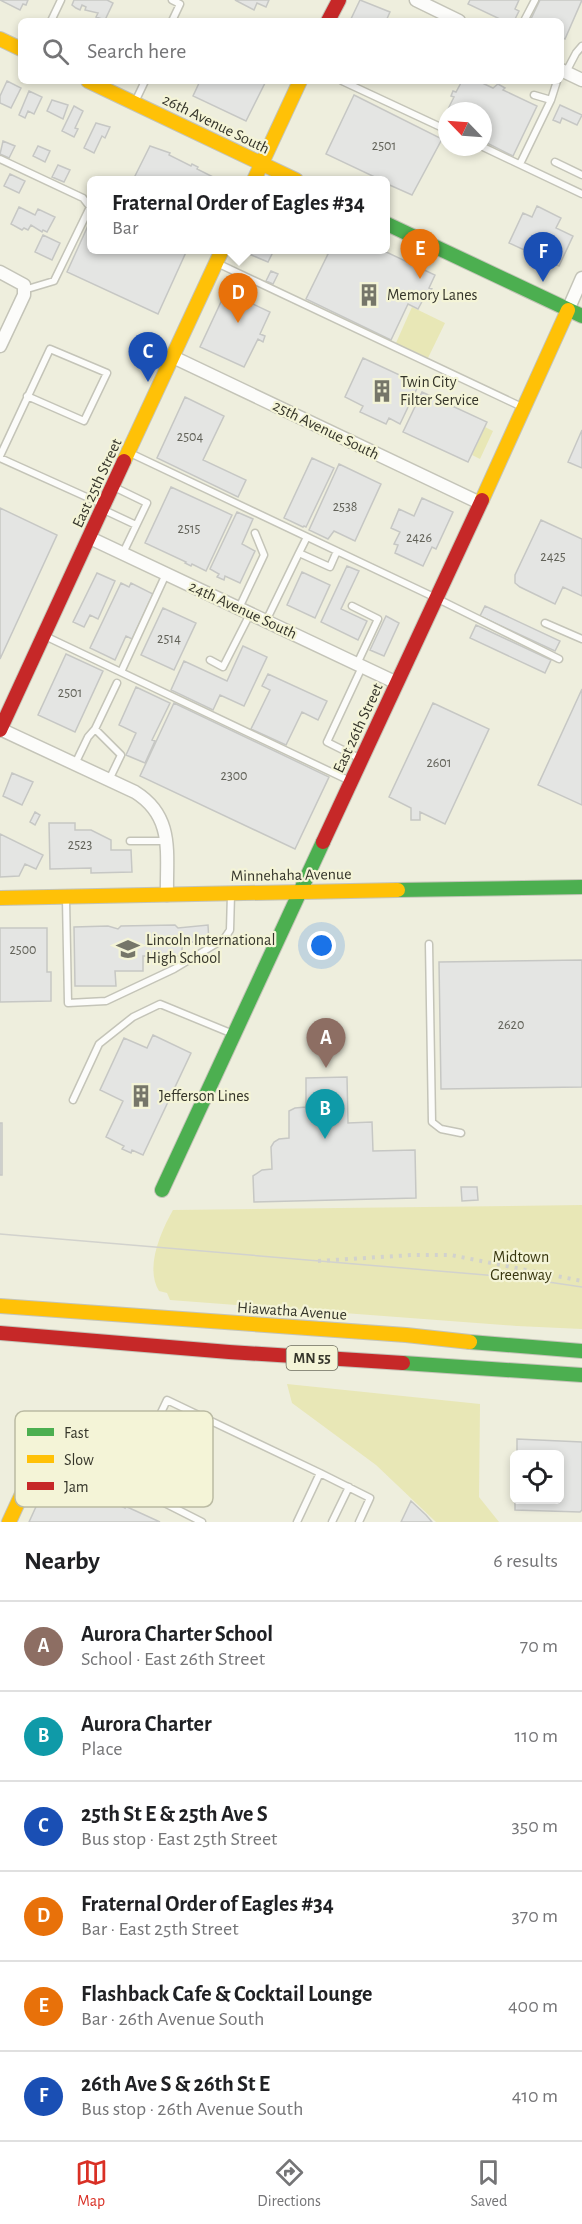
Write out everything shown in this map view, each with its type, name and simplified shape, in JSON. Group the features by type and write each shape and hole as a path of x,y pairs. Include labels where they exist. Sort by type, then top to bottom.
{"main road":[{"path":"330,18 339,0"},
{"path":"0,39 18,48"},
{"name":"26th Avenue South","path":"94,84 288,176"},
{"path":"256,176 299,84"},
{"path":"390,225 582,316"},
{"name":"East 25th Street","path":"0,729 130,453 219,256"},
{"name":"East 26th Street","path":"162,1190 568,309"},
{"name":"Minnehaha Avenue","path":"0,898 582,887"},
{"name":"Hiawatha Avenue","path":"0,1306 582,1351"},
{"name":"MN 55","path":"0,1334 229,1352 582,1375"},
{"path":"459,1340 582,1339"},
{"path":"9,1522 16,1507"}],"street":[{"path":"416,0 453,18"},
{"path":"564,74 582,80"},
{"path":"0,272 24,287 24,295 0,346"},
{"name":"East 26th Street","path":"568,309 582,278"},
{"name":"25th Avenue South","path":"173,357 480,503"},
{"name":"24th Avenue South","path":"90,537 397,683"},
{"path":"0,729 135,792 152,804 160,815 166,841 167,895"}],"lane":[{"path":"52,18 61,0"},
{"path":"171,0 180,4 173,18"},
{"path":"526,18 535,0"},
{"path":"564,70 582,46"},
{"path":"134,103 144,84"},
{"path":"348,84 438,126"},
{"path":"520,164 558,84"},
{"path":"534,95 551,100"},
{"path":"492,151 582,194"},
{"path":"0,159 83,198 87,203"},
{"path":"555,162 582,175"},
{"path":"24,287 54,281 87,213"},
{"path":"219,256 524,408"},
{"path":"27,396 84,421 107,373 50,349 27,396 0,457 136,525"},
{"path":"130,453 559,659"},
{"path":"114,487 147,502 123,553"},
{"path":"210,660 223,667 245,611 264,555 255,533"},
{"path":"266,621 307,537"},
{"path":"299,553 330,567 337,551"},
{"path":"121,672 166,574"},
{"path":"352,606 378,619 327,742 362,759"},
{"path":"545,623 582,639"},
{"path":"45,636 352,781"},
{"path":"75,764 117,683"},
{"path":"95,729 121,755 109,780"},
{"path":"130,841 166,841"},
{"path":"66,897 68,1003 106,1001 174,969 224,939 230,930 231,893"},
{"path":"429,944 432,1122 441,1129 461,1133"},
{"path":"73,1100 99,1044 133,1017 160,1004 234,1035"},
{"path":"162,1411 167,1401 188,1411"},
{"path":"213,1423 370,1498 359,1522"},
{"path":"297,1522 320,1473"},
{"path":"332,1522 349,1487"},
{"path":"172,1507 202,1522"}],"green space":[{"path":"412,307 445,323 428,358 396,343"},
{"path":"485,427 493,431 480,459 472,455"},
{"name":"Midtown Greenway","path":"582,1205 582,1329 170,1300 167,1293 159,1291 153,1272 159,1240 173,1210"},
{"path":"287,1384 480,1404 479,1497 499,1522 436,1522 376,1465 292,1403"}],"building":[{"path":"0,0 28,0 20,10"},
{"path":"74,0 107,0 113,3 106,18 96,17 98,13 85,10 86,7 82,5 80,10 72,5"},
{"path":"235,0 269,0 266,7 257,3 254,10"},
{"path":"360,0 390,12 387,18 351,18"},
{"path":"470,0 519,0 515,9 519,11 516,18 498,18 468,4"},
{"path":"540,0 582,0 565,39 564,18 531,18"},
{"path":"7,81 21,88 11,108 0,103 0,96"},
{"path":"199,84 264,84 246,121 193,96"},
{"path":"460,84 484,84 493,88 498,84 505,88 503,90 537,106 513,156 492,146 492,102 452,102 454,97 451,96 453,91 456,92"},
{"path":"29,91 42,97 34,114 28,111 25,118 19,115"},
{"path":"354,95 438,137 438,146 412,195 390,185 390,176 373,176 326,154"},
{"path":"52,100 68,105 63,119 47,111"},
{"path":"560,105 582,115 577,125 562,118 560,123 553,120"},
{"path":"74,106 83,111 75,128 78,129 74,137 62,131"},
{"path":"96,123 110,127 105,138 102,136 94,153 84,148"},
{"path":"3,141 15,146 9,158 0,154"},
{"path":"38,146 50,151 45,162 33,156"},
{"path":"150,146 170,153 169,155 198,167 197,169 211,176 135,176"},
{"path":"58,165 70,170 64,182 52,177"},
{"path":"10,174 25,181 19,193 4,186"},
{"path":"537,206 561,218 556,228 573,236 559,266 509,243 523,213 532,217"},
{"path":"19,207 35,215 38,209 55,217 47,232 43,230 42,232 31,225 28,230 24,228 22,230 11,224"},
{"path":"87,228 87,254 185,254 158,314 67,272"},
{"path":"43,235 60,243 52,260 35,252"},
{"path":"249,254 272,254 268,262"},
{"name":"Memory Lanes","path":"328,254 390,254 435,275 429,288 432,289 428,298 425,296 418,309 408,304 391,340 306,299"},
{"path":"271,271 278,274 273,284 266,281"},
{"path":"227,289 237,294 236,296 270,312 260,334 265,336 263,342 258,339 244,367 200,347"},
{"name":"Twin City Filter Service","path":"363,358 419,384 400,424 389,418 386,424 360,412 363,406 345,397"},
{"path":"422,392 487,422 468,462 403,432"},
{"path":"185,397 224,416 203,460 246,480 238,497 157,458"},
{"path":"582,430 582,468 568,462"},
{"path":"312,458 334,468 306,527 303,527 284,518"},
{"path":"339,464 381,484 355,541 334,531 328,539 309,530"},
{"path":"171,487 232,515 206,571 145,543"},
{"path":"422,498 453,512 436,549 432,547 423,566 395,553 398,545 394,544 400,532 391,528 399,509 414,516"},
{"path":"0,508 57,535 0,659"},
{"path":"237,512 253,519 242,544 255,551 240,583 225,576 224,580 217,577 219,574 210,569"},
{"path":"541,520 582,539 582,596 563,587 555,604 515,583 515,575"},
{"path":"347,566 359,571 341,609 367,621 358,640 321,622"},
{"path":"302,572 330,585 315,618 287,605"},
{"path":"97,573 115,581 98,619 90,615 84,627 73,622"},
{"path":"121,583 129,587 131,583 153,594 132,639 126,636 115,660 90,648"},
{"path":"485,606 560,641 555,651 480,616"},
{"path":"163,608 196,623 174,670 141,655"},
{"path":"386,616 399,623 384,656 370,650"},
{"path":"476,625 551,660 545,673 470,638"},
{"path":"243,646 267,657 244,706 220,695 213,710 171,690 184,661 227,681"},
{"path":"66,654 103,671 75,732 38,715"},
{"path":"268,674 327,701 318,720 302,712 286,745 251,729 270,690 262,686"},
{"path":"136,687 170,703 152,740 155,741 145,763 126,755 136,733 119,725"},
{"path":"582,689 582,805 538,785"},
{"path":"174,703 329,777 295,849 140,776"},
{"path":"433,703 489,729 445,824 420,812 420,820 411,820 411,808 389,797"},
{"path":"12,773 33,782 22,805 3,796"},
{"path":"35,812 40,815 35,825 30,822"},
{"path":"49,823 75,823 75,830 91,830 111,840 111,850 131,850 132,872 91,873 91,868 50,869"},
{"path":"0,834 43,855 36,869 25,864 19,876 0,877"},
{"name":"Lincoln International High School","path":"175,925 178,928 208,925 209,942 182,942 182,956 143,956 143,971 115,971 116,986 75,986 74,927 108,926 118,929 121,926"},
{"path":"0,928 47,928 47,972 51,972 51,1001 0,1002"},
{"path":"582,960 582,1087 441,1089 439,962"},
{"name":"Jefferson Lines","path":"153,1035 191,1053 143,1155 122,1149 124,1146 106,1137 123,1101 100,1090 124,1038 147,1048"},
{"path":"347,1077 348,1123 372,1122 373,1151 415,1150 416,1198 254,1202 253,1176 262,1170 272,1169 271,1147 279,1139 289,1138 289,1111 306,1107 306,1078"},
{"path":"0,1123 2,1123 2,1175 0,1175"},
{"path":"461,1187 477,1187 478,1200 462,1201"},
{"path":"517,1439 582,1442 582,1510 580,1512 515,1510 515,1504 564,1504 564,1450 517,1450"},
{"path":"411,1501 426,1515 432,1522 401,1522"},
{"path":"36,1507 127,1507 160,1522 29,1522"}],"tram line":[{"path":"0,1234 521,1278 582,1287"}],"railway":[{"path":"318,1261 451,1255 582,1281"}],"traffic: fast":[{"path":"390,225 582,316"},
{"path":"162,1190 323,842"},
{"path":"398,890 582,887"},
{"path":"470,1342 582,1351"},
{"path":"403,1363 582,1375"}],"traffic: slow":[{"path":"0,39 18,48"},
{"path":"94,84 288,176"},
{"path":"256,176 299,84"},
{"path":"124,461 220,254"},
{"path":"482,500 568,310"},
{"path":"0,898 398,890"},
{"path":"0,1306 406,1335 470,1342"},
{"path":"9,1522 16,1507"}],"traffic: jam":[{"path":"330,18 339,0"},
{"path":"0,730 124,461"},
{"path":"323,842 482,500"},
{"path":"0,1333 229,1352 403,1363"}],"place":[{"name":"Flashback Cafe & Cocktail Lounge","path":"420,279"},
{"name":"26th Ave S & 26th St E","path":"543,282"},
{"name":"Memory Lanes","path":"369,295"},
{"name":"Fraternal Order of Eagles #34","path":"238,323"},
{"name":"25th St E & 25th Ave S","path":"148,382"},
{"name":"Twin City Filter Service","path":"382,391"},
{"name":"Lincoln International High School","path":"128,949"},
{"name":"Aurora Charter School","path":"326,1068"},
{"name":"Jefferson Lines","path":"141,1096"},
{"name":"Aurora Charter","path":"325,1139"}]}
